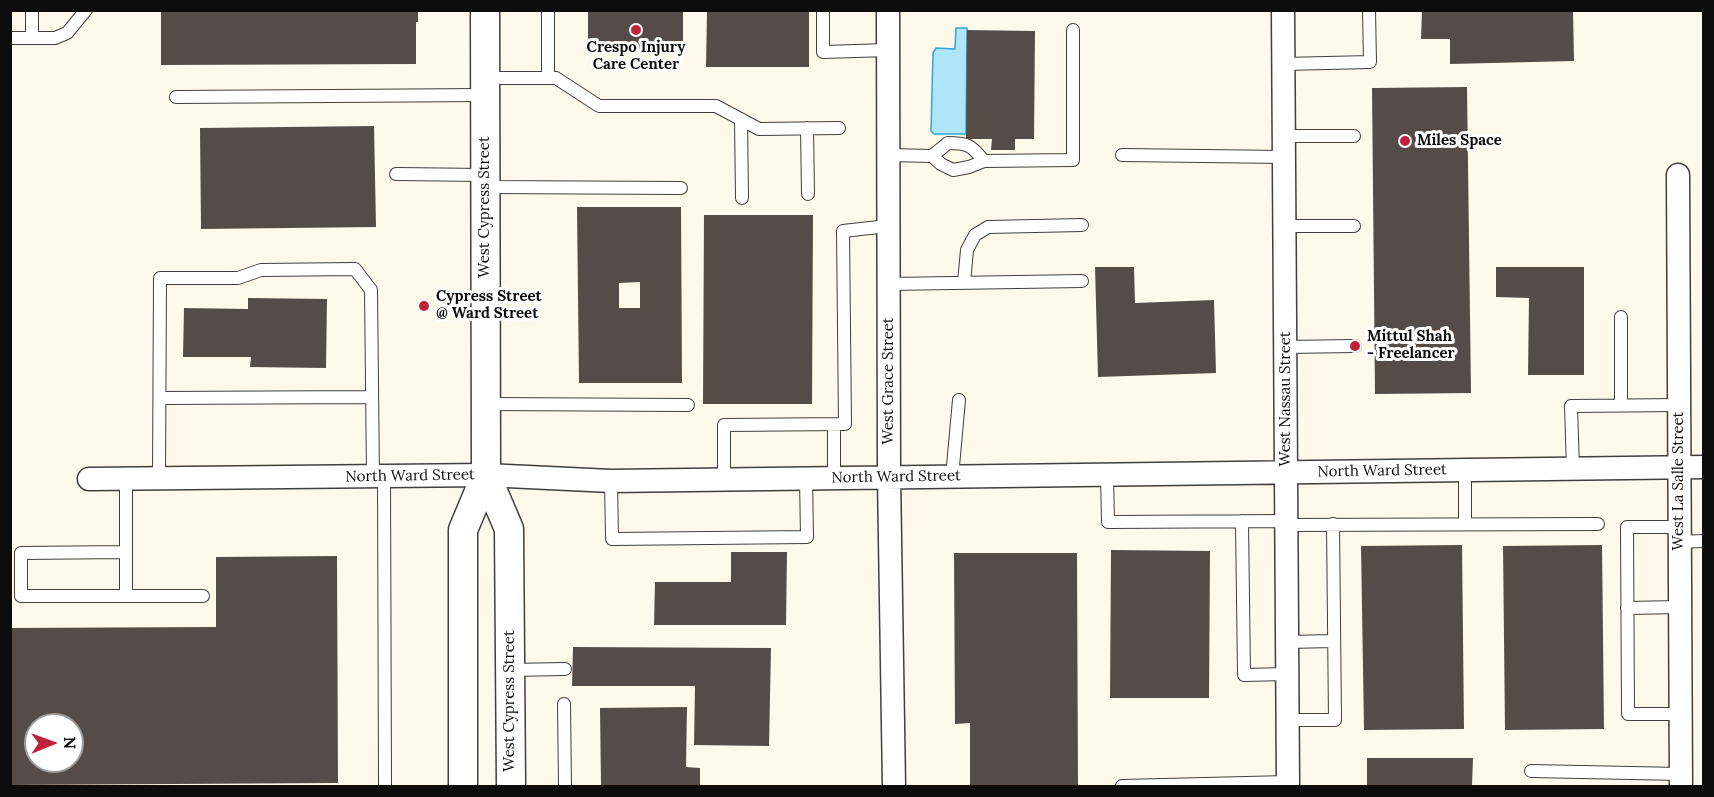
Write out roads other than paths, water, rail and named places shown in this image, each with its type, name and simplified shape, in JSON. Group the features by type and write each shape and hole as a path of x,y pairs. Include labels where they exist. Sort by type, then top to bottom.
{"street":[{"name":"West Cypress Street","path":"463,786 463,530 486,476 485,10"},
{"name":"West Grace Street","path":"888,10 889,477 894,786"},
{"name":"West Nassau Street","path":"1283,10 1288,784"},
{"name":"West La Salle Street","path":"1678,175 1681,780"},
{"name":"North Ward Street","path":"89,479 486,476 611,481 1704,467"},
{"name":"West Cypress Street","path":"486,476 509,529 511,786"}],"lane":[{"path":"32,10 32,38"},
{"path":"10,38 55,38 68,33 86,10"},
{"path":"548,10 548,78"},
{"path":"823,10 823,52 888,50"},
{"path":"1283,64 1370,62 1369,10"},
{"path":"888,155 932,156 953,170 969,167 984,160 1073,160 1073,30"},
{"path":"176,97 485,86 556,78 599,106 716,106 759,129 839,128"},
{"path":"741,119 742,198"},
{"path":"807,128 808,194"},
{"path":"1122,155 1284,146 1354,136"},
{"path":"932,156 948,143 965,143 984,160"},
{"path":"396,174 485,181 681,188"},
{"path":"964,283 967,250 975,235 988,226 1082,225"},
{"path":"724,479 723,424 845,424 843,231 888,226"},
{"path":"1284,226 1354,226"},
{"path":"159,478 160,278 238,278 261,270 355,269 372,290 372,397 378,477 385,786"},
{"path":"889,284 1082,281"},
{"path":"1621,317 1622,405"},
{"path":"1285,347 1355,346"},
{"path":"160,398 372,397"},
{"path":"952,477 959,400"},
{"path":"486,404 688,405"},
{"path":"1572,469 1571,406 1679,405"},
{"path":"834,424 834,478"},
{"path":"1465,470 1465,524"},
{"path":"1107,475 1107,522 1598,524"},
{"path":"611,481 612,539 807,537 806,478"},
{"path":"126,479 126,596"},
{"path":"1242,521 1244,675 1288,674"},
{"path":"1288,720 1335,720 1333,524"},
{"path":"1680,714 1628,714 1627,527 1678,534 1704,541"},
{"path":"126,552 21,553 21,596 203,596"},
{"path":"1627,608 1679,607"},
{"path":"1287,642 1334,641"},
{"path":"510,669 565,669"},
{"path":"564,704 565,786"},
{"path":"1531,771 1681,780"},
{"path":"1122,786 1288,784"}],"water":[{"path":"956,28 967,28 966,134 934,134 931,131 933,53 936,48 955,49"}],"place":[{"name":"Crespo Injury Care Center","path":"636,30"},
{"name":"Miles Space","path":"1405,141"},
{"name":"Cypress Street @ Ward Street","path":"424,306"},
{"name":"Mittul Shah - Freelancer","path":"1355,346"}]}
